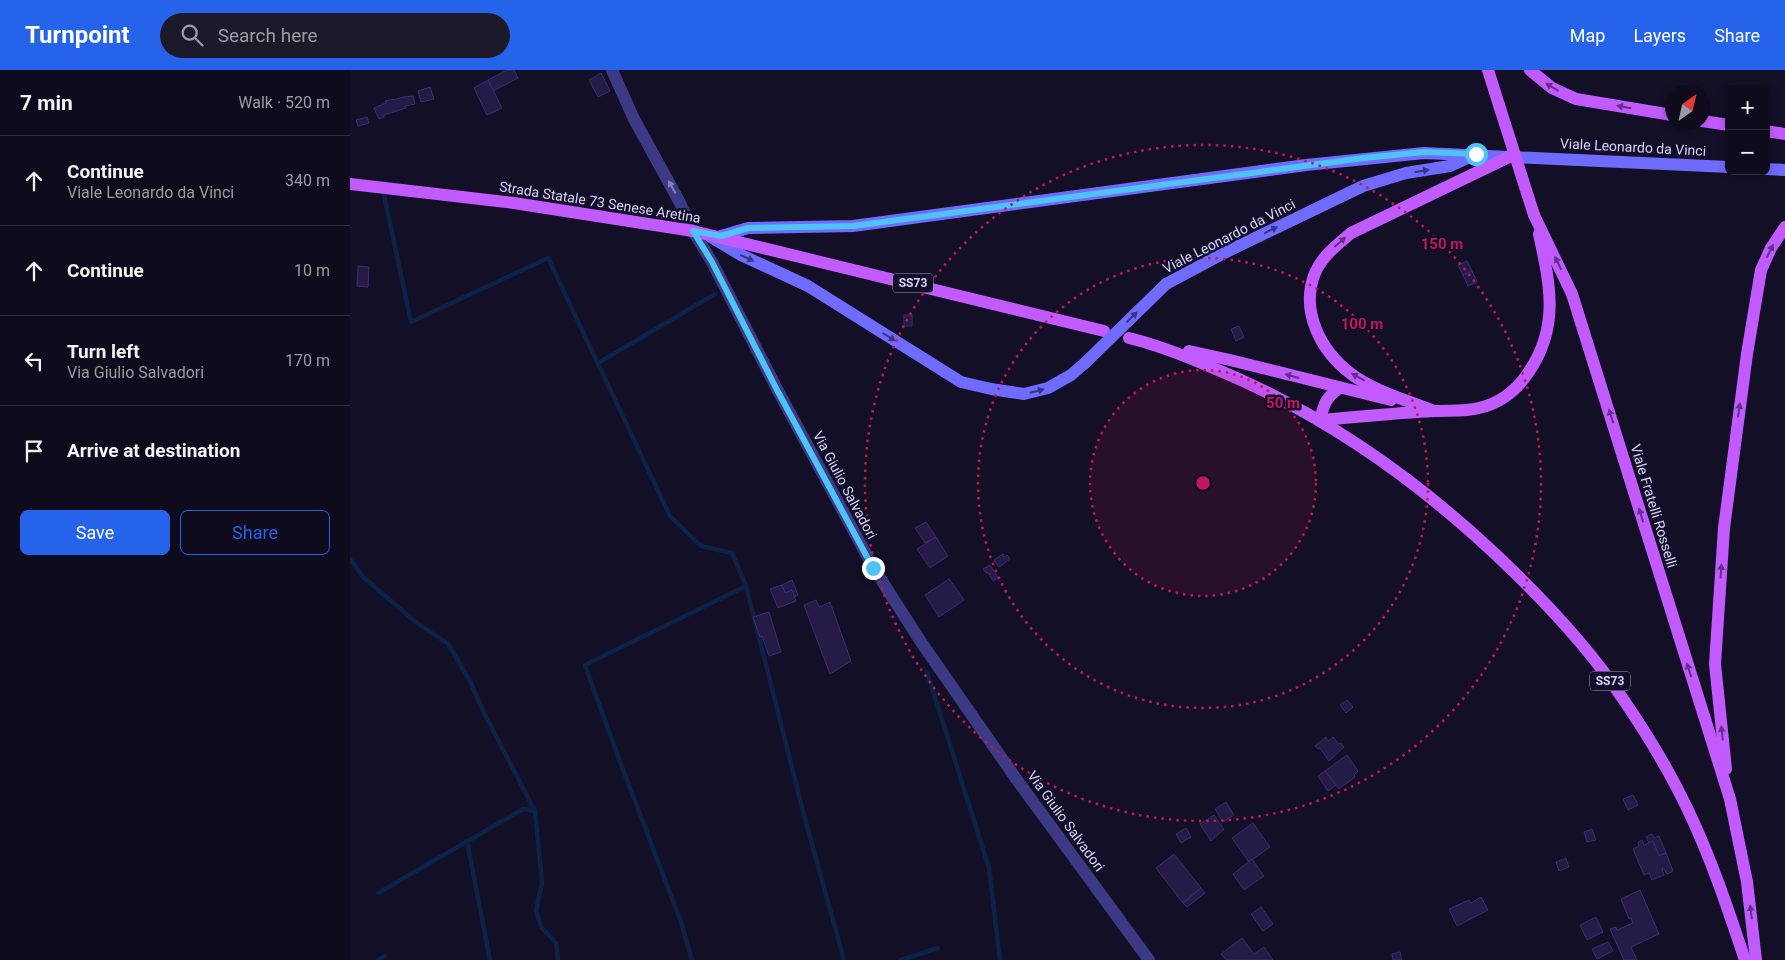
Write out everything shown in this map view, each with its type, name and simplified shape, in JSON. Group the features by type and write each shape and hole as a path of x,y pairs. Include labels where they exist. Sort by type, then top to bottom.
{"main road":[{"name":"Viale Fratelli Rosselli","path":"1488,70 1534,214 1572,294 1730,799 1747,882 1756,960"},
{"path":"1530,70 1552,88 1576,99 1665,114"},
{"path":"1710,121 1725,124"},
{"path":"1770,132 1785,134"},
{"name":"Viale Leonardo da Vinci","path":"721,236 748,228 853,226 1364,158 1424,152 1725,167"},
{"name":"Viale Leonardo da Vinci","path":"699,232 741,255 808,286 961,382 1024,394 1048,388 1071,374 1166,284 1224,253 1363,186 1406,173 1450,166 1476,154"},
{"path":"1434,411 1382,390 1359,378 1332,357 1317,334 1309,302 1315,272 1330,250 1351,233 1511,156"},
{"path":"1770,169 1785,170"},
{"name":"Strada Statale 73 Senese Aretina","path":"350,184 514,203 721,236 1104,331"},
{"path":"1339,388 1324,403 1320,420 1434,411 1459,412 1478,409 1493,404 1517,388 1532,368 1540,353 1550,322 1549,281 1534,214"},
{"path":"1730,799 1715,664 1724,528 1746,354 1761,270 1771,248 1785,226"},
{"name":"SS73","path":"1129,338 1160,346 1269,393 1320,420 1388,465 1435,500 1487,546 1537,595 1587,651 1623,699 1662,763 1687,808 1708,856 1745,960"},
{"path":"1160,346 1230,360 1434,411"}],"street":[{"name":"Via Giulio Salvadori","path":"612,70 634,119 699,232 712,262 777,390 873,568 921,642 1017,780 1149,960"}],"building":[{"path":"507,70 514,70 518,78 493,91 488,80"},
{"path":"601,73 610,91 598,97 589,80"},
{"path":"488,80 502,108 487,115 474,88"},
{"path":"430,87 434,99 421,102 418,91"},
{"path":"413,96 415,104 405,106 406,108 384,115 384,117 379,119 374,108 386,103 385,101"},
{"path":"367,117 369,123 358,126 356,120"},
{"path":"1467,261 1472,271 1463,275 1458,265"},
{"path":"358,266 369,267 368,287 357,286"},
{"path":"1472,271 1477,282 1468,286 1463,275"},
{"path":"904,315 912,315 912,326 904,326"},
{"path":"1239,326 1244,337 1236,341 1231,329"},
{"path":"926,522 936,537 925,543 915,528"},
{"path":"936,537 948,556 930,568 917,549"},
{"path":"1003,554 1004,557 1007,555 1010,559 999,567 994,560"},
{"path":"990,565 998,578 993,581 988,572 986,573 983,569"},
{"path":"949,579 964,600 939,617 925,595"},
{"path":"792,580 798,595 794,597 792,590 785,593 782,585"},
{"path":"782,585 785,593 792,590 796,601 778,608 770,589"},
{"path":"816,600 819,607 830,602 851,661 830,674 804,605"},
{"path":"769,612 781,652 769,656 753,617"},
{"path":"1347,700 1353,707 1346,713 1340,705"},
{"path":"1326,737 1328,741 1333,737 1344,747 1329,761 1320,748 1318,749 1315,746"},
{"path":"1347,755 1358,771 1354,775 1355,777 1339,789 1325,771"},
{"path":"1325,771 1336,785 1328,791 1318,776"},
{"path":"1633,795 1638,805 1628,810 1623,799"},
{"path":"1226,802 1234,815 1223,822 1215,809"},
{"path":"1214,815 1224,829 1211,841 1200,824"},
{"path":"1253,823 1270,847 1249,862 1232,838"},
{"path":"1186,828 1191,837 1181,843 1176,834"},
{"path":"1592,829 1596,840 1587,842 1584,832"},
{"path":"1652,834 1654,838 1659,836 1666,853 1659,856 1653,841 1649,843 1646,837"},
{"path":"1642,840 1644,845 1653,841 1659,856 1666,853 1673,871 1667,874 1662,869 1664,875 1652,880 1649,873 1644,875 1633,849 1639,846 1638,842"},
{"path":"1174,854 1201,888 1183,903 1156,868"},
{"path":"1566,858 1569,867 1559,871 1556,862"},
{"path":"1252,859 1264,876 1244,890 1233,874"},
{"path":"1201,888 1205,893 1187,907 1183,903"},
{"path":"1640,890 1659,934 1631,947 1637,960 1624,960 1610,929 1616,927 1617,930 1633,923 1631,918 1629,919 1621,899"},
{"path":"1481,897 1488,910 1457,926 1449,909 1469,900 1471,903"},
{"path":"1261,907 1273,924 1263,931 1251,914"},
{"path":"1596,917 1603,932 1587,940 1580,925"},
{"path":"1242,938 1254,954 1264,947 1273,960 1226,960 1221,954"},
{"path":"1608,942 1613,951 1597,959 1592,949"},
{"path":"1400,952 1402,960 1393,960 1392,954"}],"waterway":[{"path":"383,190 411,322 548,258 670,516 701,546 732,553 746,586 804,815 844,960"},
{"path":"598,363 715,294"},
{"path":"350,559 363,577 417,623 448,644 470,681 484,713 535,811 542,883 536,911 541,927 556,943 558,960"},
{"path":"692,960 681,922 585,665 746,586"},
{"path":"927,672 989,868 1000,960"},
{"path":"378,893 523,809 535,811"},
{"path":"467,841 490,960"},
{"path":"901,960 938,948"},
{"path":"378,960 385,956"}],"route":[{"path":"873,568 777,390 712,262 693,231 721,236 748,228 853,226 1306,164 1424,152 1476,154"}]}
